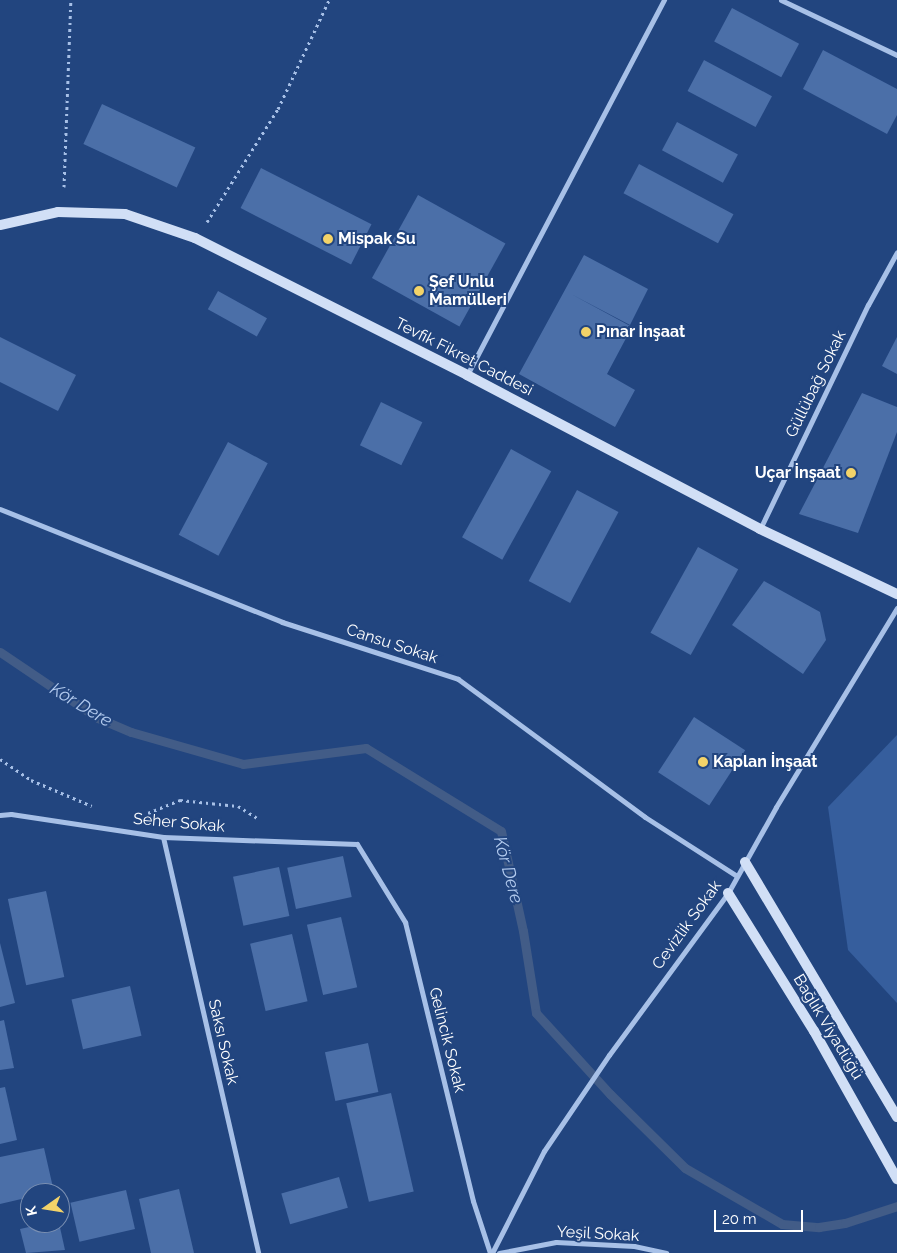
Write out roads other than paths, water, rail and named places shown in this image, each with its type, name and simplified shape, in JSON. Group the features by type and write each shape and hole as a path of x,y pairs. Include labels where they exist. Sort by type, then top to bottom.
{"street":[{"path":"468,375 664,0"},
{"path":"781,0 897,55"},
{"name":"Tevfik Fikret Caddesi","path":"0,225 58,212 125,214 195,238 468,375 760,529 897,594"},
{"name":"Güllübağ Sokak","path":"760,529 868,305 897,252"},
{"name":"Cansu Sokak","path":"0,509 282,622 458,679 645,817 737,876"},
{"name":"Cevizlik Sokak","path":"491,1253 544,1151 609,1055 728,893 897,608"},
{"name":"Seher Sokak","path":"0,815 11,814 163,837 356,844"},
{"name":"Saksı Sokak","path":"163,837 258,1253"},
{"name":"Gelincik Sokak","path":"356,844 405,922 472,1201 491,1253"},
{"name":"Bağlık Viyadüğü","path":"745,862 790,933 897,1117"},
{"name":"Bağlık Viyadüğü","path":"728,893 771,962 897,1179"},
{"name":"Yeşil Sokak","path":"499,1253 556,1242 634,1246 666,1253"}],"waterway":[{"name":"Kör Dere","path":"0,652 98,718 131,732 243,764 366,748 501,831 523,931 536,1013 610,1094 685,1168 782,1224 819,1227 845,1223 897,1206"}],"place":[{"name":"Mispak Su","path":"328,239"},
{"name":"Şef Unlu Mamülleri","path":"419,291"},
{"name":"Pınar İnşaat","path":"586,332"},
{"name":"Uçar İnşaat","path":"851,473"},
{"name":"Kaplan İnşaat","path":"703,762"}]}
